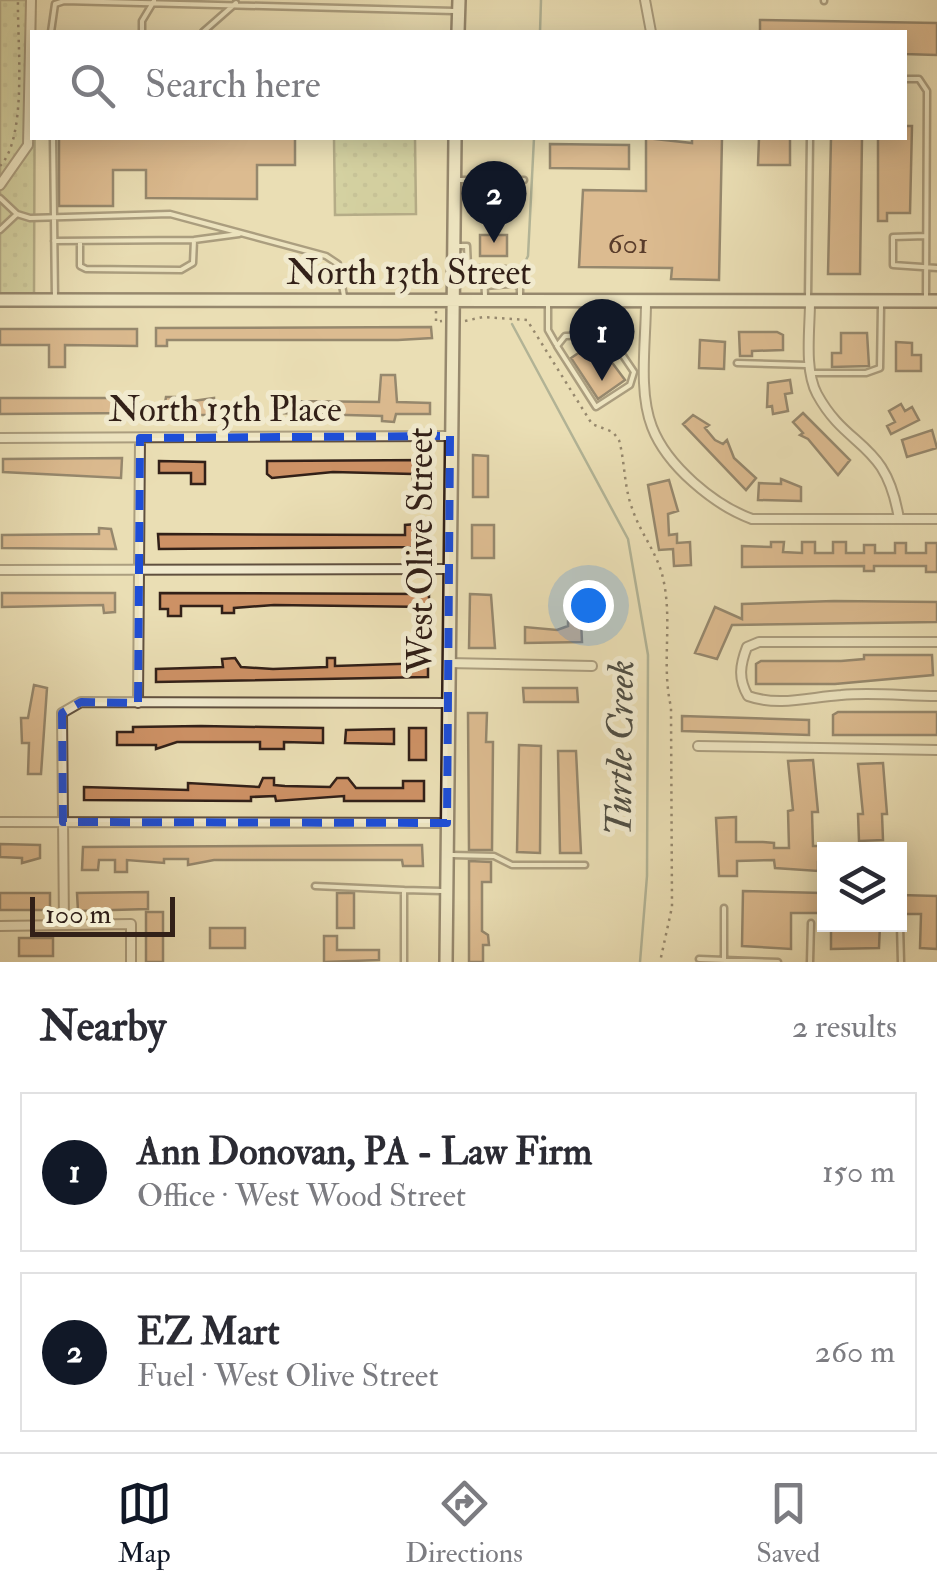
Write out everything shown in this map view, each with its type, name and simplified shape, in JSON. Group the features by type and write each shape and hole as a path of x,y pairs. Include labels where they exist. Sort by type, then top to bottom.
{"main road":[{"name":"West Olive Street","path":"446,962 455,140"},
{"name":"North 13th Street","path":"0,300 932,301"}],"street":[{"path":"30,30 31,0"},
{"path":"645,0 651,30"},
{"path":"0,184 28,145 30,48"},
{"path":"809,302 811,369 816,392 884,466 893,484 899,520"},
{"path":"646,303 647,408 660,440 695,482 729,511 752,519 937,520"},
{"name":"North 13th Place","path":"0,438 450,436"},
{"path":"138,703 140,438"},
{"path":"0,570 449,568"},
{"path":"937,642 759,642 747,647 741,664 741,685 748,696 762,701 820,701 838,695 937,696"},
{"path":"448,663 592,666"},
{"path":"64,925 62,713 69,706 448,703"},
{"path":"698,746 937,750"},
{"path":"0,822 448,822"},
{"path":"0,926 131,924 131,962"}],"lane":[{"path":"51,30 55,4 64,1 458,6"},
{"path":"142,30 154,1"},
{"path":"206,30 236,2"},
{"path":"907,79 919,79 927,91 926,268 932,301"},
{"path":"53,140 55,300"},
{"path":"809,302 810,140"},
{"path":"454,180 524,180"},
{"path":"0,198 17,214 54,219 170,214 326,256 338,264 344,300"},
{"path":"0,230 17,214"},
{"path":"926,223 937,223"},
{"path":"54,241 194,240 243,234"},
{"path":"926,236 896,235 892,266 937,268"},
{"path":"80,240 80,266 86,269 181,270 194,263 194,240"},
{"path":"453,246 467,246 468,268 506,269 511,282"},
{"path":"484,269 485,301"},
{"path":"485,286 511,282 520,287 520,301"},
{"path":"737,363 866,373 880,368 881,301"},
{"path":"548,302 548,330 596,408 630,384 634,372"},
{"path":"557,346 566,336 609,335 634,372"},
{"path":"634,372 646,372"},
{"path":"447,855 494,856 512,865 585,865"},
{"path":"314,886 447,891"},
{"path":"404,890 404,962"},
{"path":"724,908 724,960"},
{"path":"810,962 811,923"},
{"path":"900,932 901,962"},
{"path":"699,960 778,962"}],"path":[{"path":"0,166 8,157 16,132 18,0"},
{"path":"467,320 528,320 592,424 613,432 623,456 632,509 652,543 664,579 672,907 660,962"}],"highlighted area":[{"path":"450,436 447,823 63,822 62,713 81,702 138,703 140,438"}],"green space":[{"path":"0,0 35,0 35,30 30,30 34,300 0,300"},
{"path":"334,140 415,140 416,214 335,215"}],"building":[{"path":"760,20 937,23 937,55 907,54 907,30 760,30"},
{"path":"907,126 912,126 910,213 887,213 887,221 878,221 878,140 907,140"},
{"path":"59,140 295,140 295,165 257,165 257,199 146,198 146,170 113,170 113,206 59,206"},
{"path":"646,140 722,140 719,280 671,279 672,268 579,267 583,190 646,191"},
{"path":"759,140 790,140 790,165 758,165"},
{"path":"831,140 862,140 860,274 828,274"},
{"path":"550,144 629,145 629,169 550,168"},
{"path":"480,235 507,235 507,256 480,256"},
{"path":"431,327 432,338 167,340 167,346 156,346 156,328"},
{"path":"0,329 137,329 137,346 65,345 65,367 49,367 49,345 0,345"},
{"path":"739,332 777,332 783,335 783,350 752,351 752,356 740,356"},
{"path":"841,333 867,333 869,366 832,367 832,353 841,353"},
{"path":"700,340 725,342 724,369 699,368"},
{"path":"596,341 625,380 598,399 571,358"},
{"path":"896,342 912,343 912,355 921,355 921,371 896,371"},
{"path":"381,375 395,375 397,402 430,403 430,414 396,414 394,422 382,421 382,416 276,413 276,395 288,395 296,401 379,402"},
{"path":"790,380 792,393 785,394 788,411 773,414 772,406 767,407 768,383"},
{"path":"166,397 179,397 179,403 214,398 214,415 159,415 159,403 165,403"},
{"path":"0,398 131,398 131,413 0,414"},
{"path":"901,404 905,411 912,407 919,420 891,434 887,426 895,422 889,411"},
{"path":"803,413 850,460 838,475 808,439 800,435 803,433 793,422"},
{"path":"693,415 709,425 705,428 715,440 723,444 727,440 734,458 756,478 746,490 683,424"},
{"path":"932,430 937,448 907,457 902,440"},
{"path":"473,455 488,456 488,497 473,497"},
{"path":"122,458 121,478 3,472 3,459"},
{"path":"427,460 423,480 413,480 413,474 333,472 272,478 267,474 267,461"},
{"path":"159,461 205,462 205,484 191,484 191,473 159,473"},
{"path":"781,479 801,487 801,501 758,500 759,483 781,484"},
{"path":"669,480 678,511 668,514 669,535 677,534 677,543 690,542 691,565 674,566 673,549 659,550 648,485"},
{"path":"405,525 426,527 429,547 159,549 158,534 405,535"},
{"path":"472,525 494,525 494,558 472,558"},
{"path":"99,528 111,529 116,549 2,548 2,535 99,534"},
{"path":"771,542 784,542 783,552 802,553 802,542 815,542 815,553 833,553 833,542 846,542 846,553 864,553 864,545 875,545 875,553 895,553 895,543 906,543 906,553 926,553 926,543 937,543 937,572 926,572 926,566 874,566 874,571 864,571 864,566 742,567 742,546 771,547"},
{"path":"2,593 115,593 115,612 104,613 103,605 2,607"},
{"path":"160,593 429,594 429,607 274,605 234,608 234,613 222,613 222,606 181,606 181,616 168,616 168,609 160,609"},
{"path":"470,594 491,595 495,648 469,648"},
{"path":"937,602 937,622 732,625 717,659 695,653 715,607 742,619 742,604"},
{"path":"581,620 582,642 525,643 525,627 557,630 568,626 568,621"},
{"path":"864,655 932,655 933,675 835,684 756,684 756,664 761,661 841,661 864,659"},
{"path":"235,658 241,667 273,669 327,667 327,658 335,658 335,666 428,663 428,677 156,682 156,669 223,667 222,659"},
{"path":"34,685 47,688 41,774 28,774 29,743 22,743 21,718 28,718"},
{"path":"523,688 577,688 578,702 524,702"},
{"path":"937,712 937,735 833,735 833,715"},
{"path":"468,713 487,713 486,742 493,742 492,850 469,850"},
{"path":"682,716 809,720 809,735 682,731"},
{"path":"133,727 323,728 323,743 284,742 284,749 260,749 260,742 177,742 156,749 156,745 117,745 117,732 133,732"},
{"path":"409,728 426,728 426,760 409,760"},
{"path":"394,729 394,744 345,743 346,730"},
{"path":"519,745 541,746 540,853 517,852"},
{"path":"558,751 576,751 581,853 560,853"},
{"path":"813,760 818,812 812,812 817,871 775,868 774,860 737,861 737,876 719,876 716,818 736,817 736,842 774,843 774,848 789,848 788,811 793,810 788,761"},
{"path":"883,763 887,814 882,814 883,840 859,841 858,814 863,814 858,764"},
{"path":"263,778 274,778 274,785 330,787 337,778 348,778 356,788 403,788 403,781 424,781 424,801 344,801 344,796 276,801 275,796 251,797 251,801 84,800 84,787 188,790 188,783 259,787"},
{"path":"0,844 40,845 40,858 22,863 22,858 0,857"},
{"path":"422,845 423,866 403,866 402,860 214,860 188,865 188,859 164,859 164,863 127,860 127,872 115,872 115,860 99,860 98,870 82,870 83,847"},
{"path":"469,861 491,862 491,882 482,882 482,931 488,935 489,945 483,945 483,962 469,962"},
{"path":"743,891 817,893 817,913 791,913 791,949 742,946"},
{"path":"148,892 148,909 78,911 77,893"},
{"path":"0,893 50,893 50,910 0,910"},
{"path":"337,893 354,893 354,928 337,928"},
{"path":"907,895 937,896 937,949 920,948 921,914 907,914"},
{"path":"146,912 163,912 163,962 146,962"},
{"path":"210,928 245,928 245,948 210,948"},
{"path":"831,932 880,932 879,948 831,949"},
{"path":"324,936 337,936 337,950 379,950 379,960 324,962"},
{"path":"19,938 53,938 53,956 19,956"}],"waterway":[{"name":"Turtle Creek","path":"540,30 541,0"},
{"name":"Turtle Creek","path":"521,270 528,256 534,140"},
{"name":"Turtle Creek","path":"512,324 628,539 648,655 647,876 640,962"}],"place":[{"name":"EZ Mart","path":"494,243"},
{"name":"Ann Donovan, PA - Law Firm","path":"602,381"}]}
